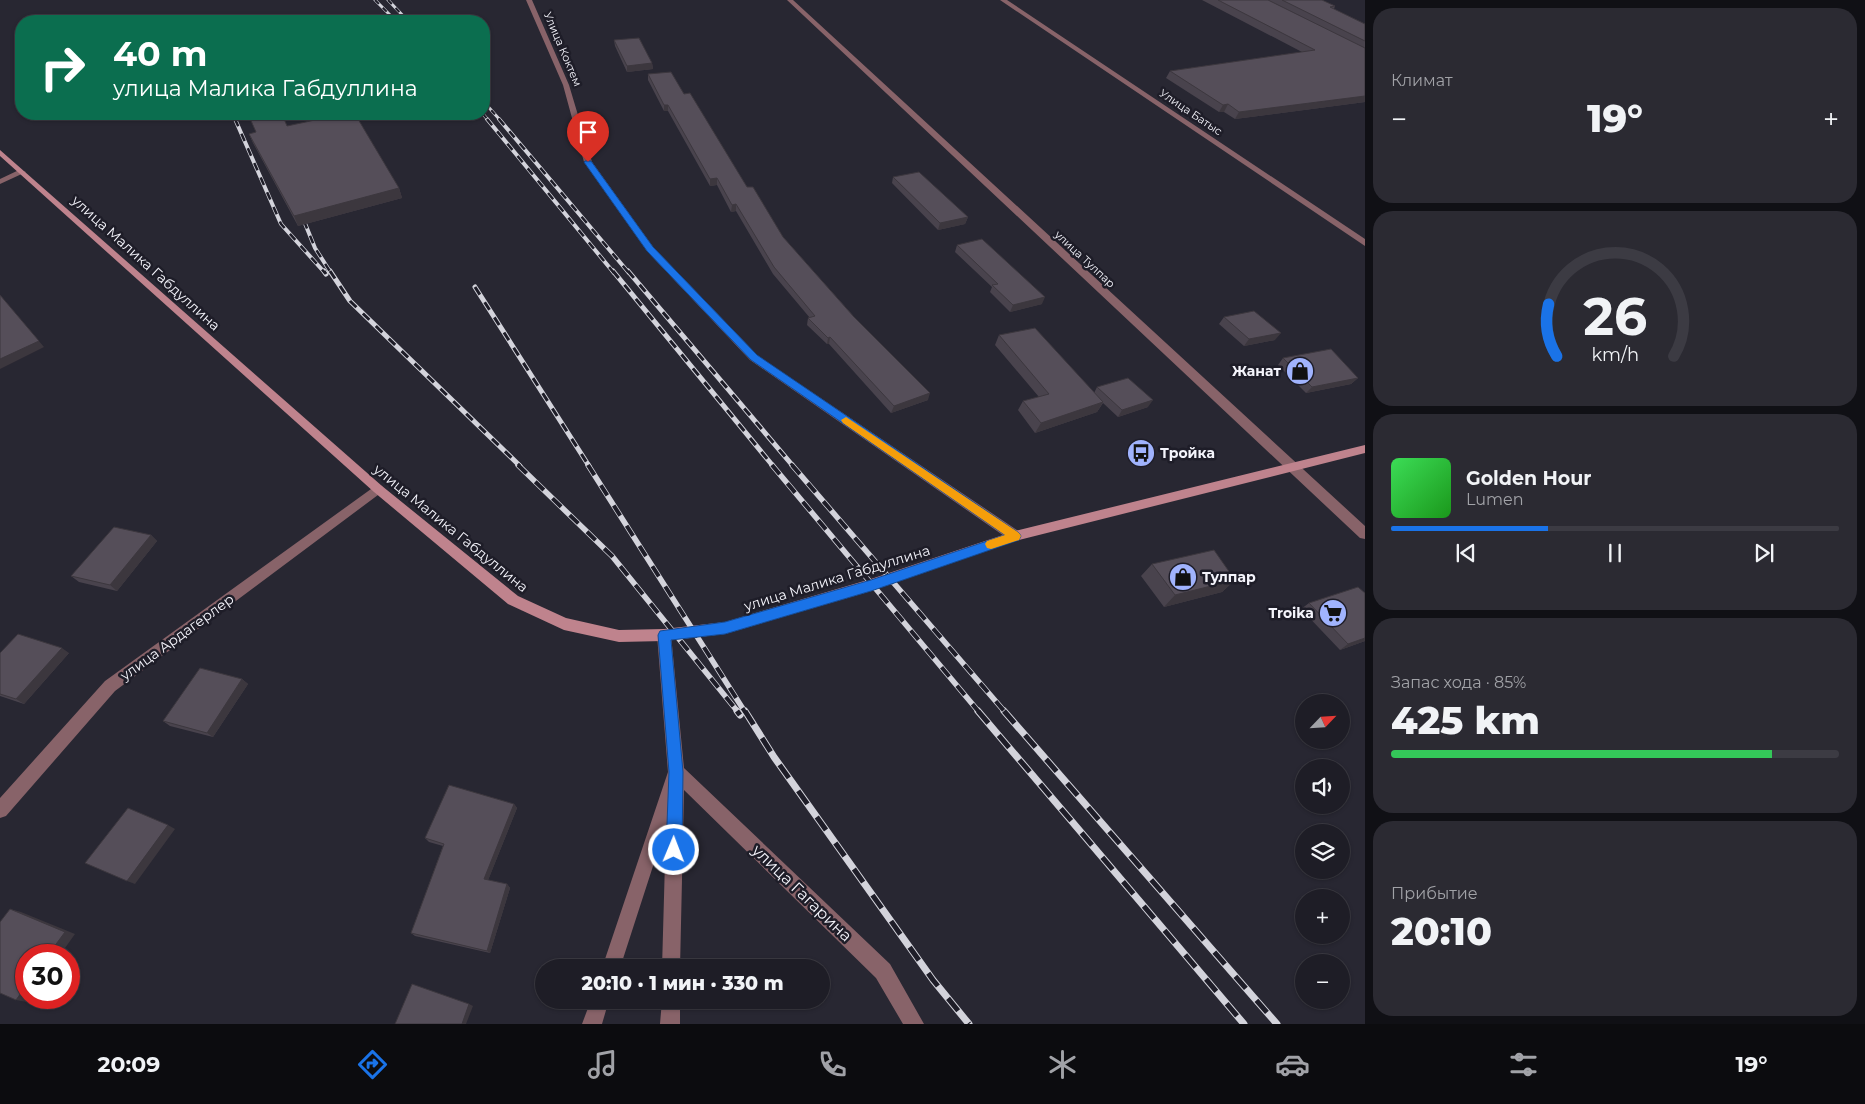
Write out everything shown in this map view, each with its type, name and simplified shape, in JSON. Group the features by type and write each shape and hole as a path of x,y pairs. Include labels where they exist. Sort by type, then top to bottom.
{"main road":[{"name":"улица Малика Габдуллина","path":"0,152 378,489 513,600 564,624 619,636 664,635 725,628 871,586 1015,536 1365,449"}],"street":[{"name":"Улица Коктем","path":"528,0 566,85 588,162 650,249 754,358 1015,536"},
{"name":"улица Тулпар","path":"790,0 1365,534"},
{"name":"Улица Батыс","path":"1004,0 1365,243"},
{"path":"0,182 22,172"},
{"name":"улица Ардагерлер","path":"0,810 110,686 378,489"},
{"path":"664,635 676,772 671,959"},
{"path":"614,959 676,772"},
{"name":"улица Гагарина","path":"676,772 883,971 914,1024"},
{"path":"592,1024 597,1009"},
{"path":"670,1024 671,1009"}],"building":[{"path":"1218,0 1268,0 1365,48 1365,96 1239,112 1228,104 1223,105 1170,71 1315,50"},
{"path":"1282,0 1322,0 1335,6 1330,7 1365,24 1365,41"},
{"path":"639,38 652,63 627,66 614,40"},
{"path":"671,72 684,94 690,93 747,187 753,187 783,237 854,317 930,393 894,406 830,337 828,338 808,318 815,316 774,267 736,204 732,205 717,178 710,179 668,105 664,105 648,74"},
{"path":"251,120 284,120 287,126 315,120 359,120 399,188 294,216 249,134 256,132"},
{"path":"919,172 968,217 940,223 893,177"},
{"path":"982,239 1045,297 1013,305 992,285 998,284 957,245"},
{"path":"0,295 39,341 0,359"},
{"path":"1254,311 1281,333 1249,339 1224,317"},
{"path":"1035,328 1103,402 1041,423 1023,401 1049,394 999,335"},
{"path":"1331,349 1358,378 1312,387 1283,358"},
{"path":"1128,378 1153,400 1122,410 1097,387"},
{"path":"114,527 151,535 110,585 71,576"},
{"path":"1214,550 1235,580 1175,595 1152,564"},
{"path":"1358,587 1365,593 1365,638 1348,644 1309,603"},
{"path":"18,634 62,648 16,699 0,694 0,653"},
{"path":"200,668 242,679 207,733 163,721"},
{"path":"449,785 514,804 484,879 507,884 487,951 411,933 444,844 425,838"},
{"path":"128,808 168,825 127,881 85,863"},
{"path":"10,909 65,932 56,944 15,944 15,1000 0,993 0,922"},
{"path":"412,984 469,1004 462,1024 395,1024"}],"railway":[{"path":"375,0 390,15"},
{"path":"388,0 402,15"},
{"path":"490,109 500,120"},
{"path":"499,119 629,273"},
{"path":"235,120 281,224 325,273"},
{"path":"488,120 614,273"},
{"path":"304,221 315,248 331,273"},
{"path":"330,271 350,301 520,466"},
{"path":"613,271 773,466"},
{"path":"628,271 793,466"},
{"path":"475,287 589,466"},
{"path":"518,465 612,556 738,712"},
{"path":"588,465 745,712"},
{"path":"772,465 979,712"},
{"path":"792,465 1005,712"},
{"path":"737,711 740,715"},
{"path":"745,711 774,757 933,980 969,1024"},
{"path":"978,711 1244,1024"},
{"path":"1004,711 1277,1024"}],"slow traffic":[{"path":"846,420 1015,536 991,544"}],"place":[{"name":"Жанат","path":"1300,371"},
{"name":"Тройка","path":"1141,453"},
{"name":"Тулпар","path":"1183,577"},
{"name":"Troika","path":"1333,613"}],"route":[{"path":"588,162 650,249 754,358 1015,536 888,578 871,586 725,628 664,635 676,772 674,850"}]}
